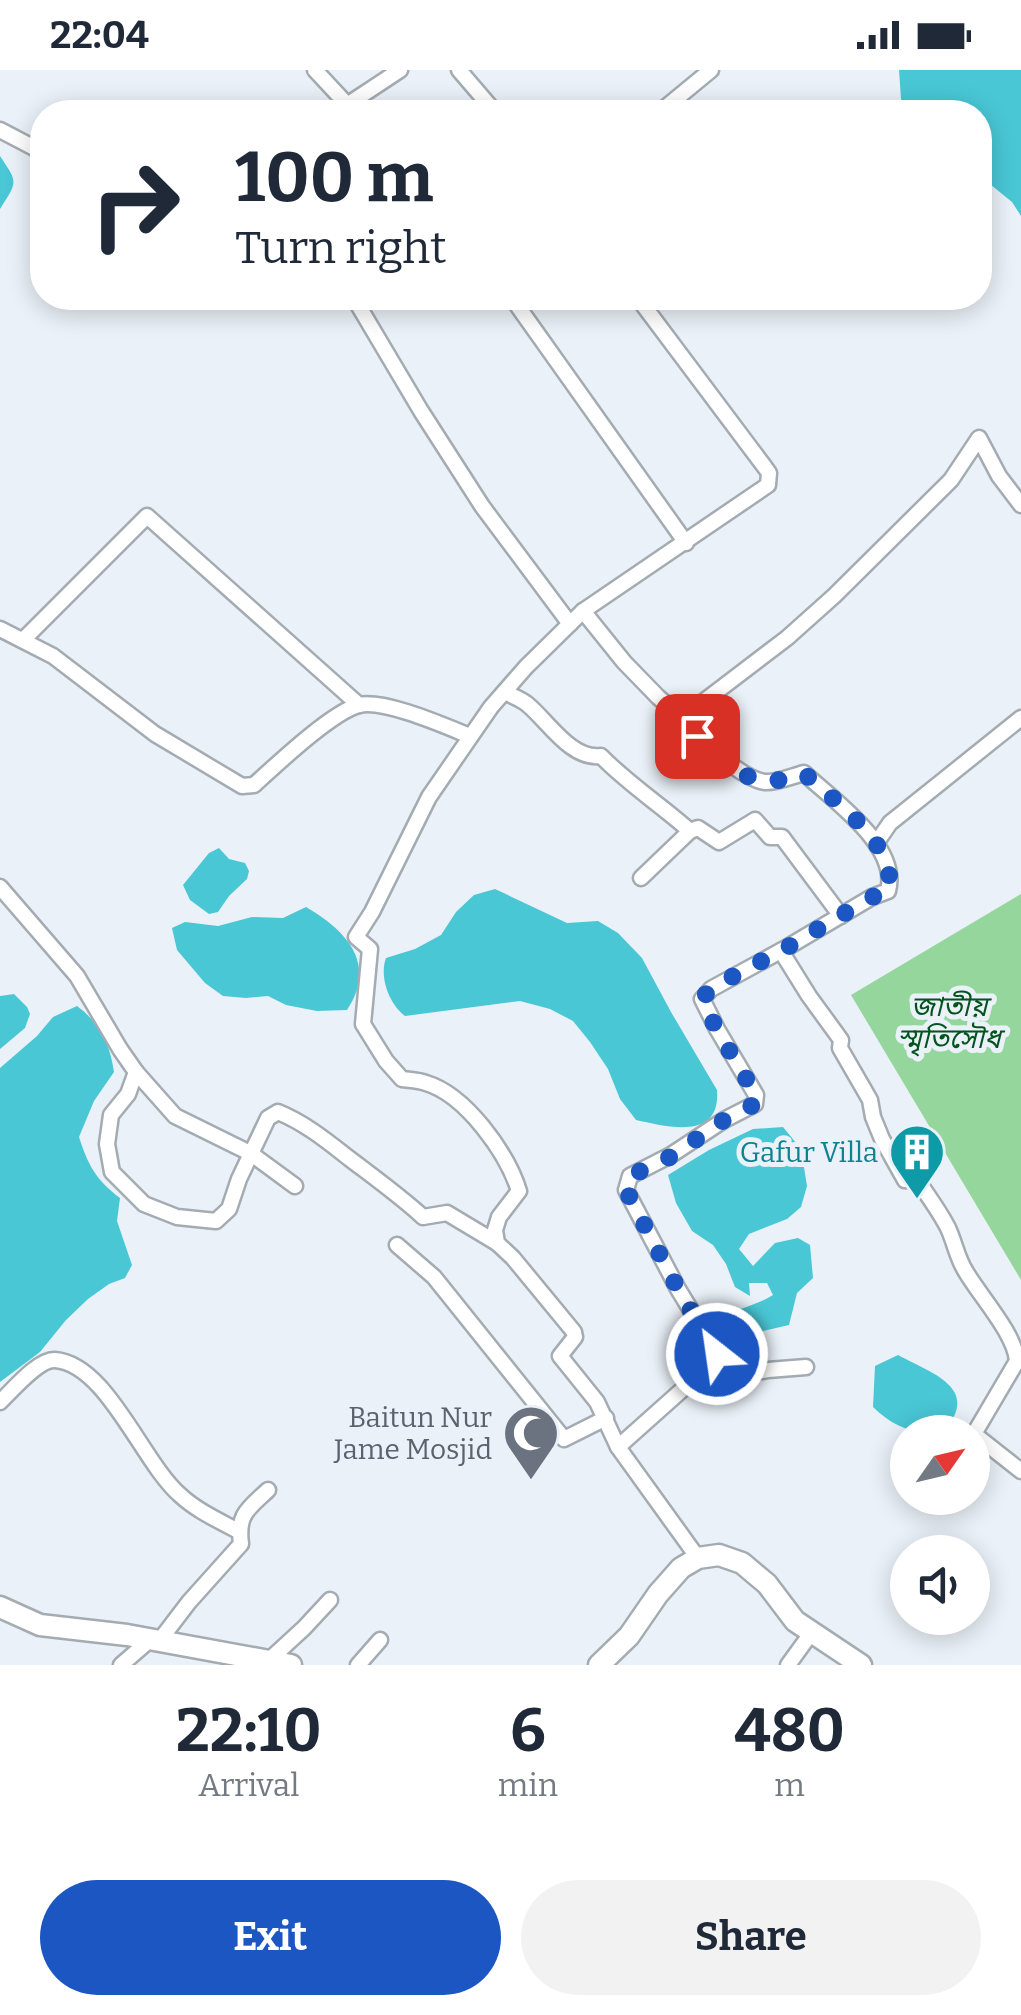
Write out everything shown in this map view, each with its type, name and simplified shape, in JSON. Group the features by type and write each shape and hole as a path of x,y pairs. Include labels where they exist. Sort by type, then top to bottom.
{"street":[{"path":"315,70 343,100"},
{"path":"362,100 400,70"},
{"path":"460,70 485,100"},
{"path":"675,100 711,70"},
{"path":"0,130 30,146"},
{"path":"361,310 482,506 570,624"},
{"path":"522,310 686,543"},
{"path":"498,1243 495,1230 499,1217 519,1191 513,1172 470,1110 426,1082 402,1080 386,1061 363,1024 370,949 356,937 428,797 505,692 583,611 768,485 769,473 647,310"},
{"path":"682,718 787,638 834,596 951,480 980,438 1021,505"},
{"path":"23,640 147,516 359,705"},
{"path":"583,611 658,698 697,736 750,778 768,783 804,773 878,842 891,878 888,892 872,897 711,988 702,999 756,1095 755,1104 672,1156 630,1176 626,1190 717,1354 722,1378"},
{"path":"0,628 52,656 156,734 242,786 254,786 330,721 359,705 380,706 426,718 470,736"},
{"path":"505,692 525,702 568,744 592,757 602,756 617,773 690,831"},
{"path":"878,842 890,822 1021,718"},
{"path":"641,878 690,831 698,828 719,842 755,820 770,837 782,837 840,916"},
{"path":"0,886 77,976 120,1050 175,1116 250,1152 295,1186"},
{"path":"781,950 842,1040 840,1048 870,1100 873,1117 905,1180 918,1181 940,1214 954,1251 1016,1352 1017,1361 974,1434 1021,1470"},
{"path":"136,1072 128,1094 112,1115 107,1144 112,1172 144,1204 177,1217 216,1221 229,1209 250,1152 268,1118 278,1112 296,1119 326,1140 423,1218 447,1213 498,1243 574,1332 560,1356 597,1402 618,1447 698,1558"},
{"path":"397,1246 434,1276 564,1439 606,1418"},
{"path":"0,1402 40,1364 53,1360 92,1377 157,1471 180,1496 240,1532"},
{"path":"618,1447 694,1383 806,1366"},
{"path":"121,1665 156,1640 242,1544 243,1514 268,1490"},
{"path":"599,1665 629,1636 681,1568 698,1558 718,1555 742,1563 767,1584 795,1621 861,1665"},
{"path":"0,1607 40,1625 156,1640 275,1663 330,1600"},
{"path":"788,1665 812,1632"},
{"path":"358,1665 380,1640"}],"green space":[{"name":"জাতীয় স্মৃতিসৌধ","path":"1021,894 1021,1280 851,995"}],"water":[{"path":"899,70 1021,70 1021,216 1012,202 992,186 992,100 901,99"},
{"path":"0,156 14,182 0,209"},
{"path":"219,848 229,859 245,863 249,871 247,879 218,912 209,914 190,900 183,885 209,853"},
{"path":"495,889 567,923 598,921 618,933 642,958 717,1090 711,1117 690,1127 636,1120 620,1099 608,1069 590,1042 573,1021 550,1009 520,1001 405,1016 399,1011 385,982 386,958 441,935 456,912 474,895"},
{"path":"306,907 334,926 353,950 359,978 347,1010 317,1011 286,1005 268,996 223,996 205,983 177,950 172,928 185,922 218,926 252,917 283,918"},
{"path":"14,994 30,1014 25,1028 0,1049 0,996"},
{"path":"77,1006 103,1035 114,1072 94,1101 79,1137 94,1171 120,1198 117,1221 132,1265 125,1278 88,1299 40,1352 0,1382 0,1068 53,1017"},
{"path":"783,1127 801,1149 807,1186 801,1207 787,1219 749,1234 739,1249 753,1266 775,1243 798,1238 810,1245 813,1278 797,1293 789,1325 755,1333 727,1333 711,1325 773,1295 767,1283 749,1283 750,1296 735,1287 713,1245 692,1231 676,1203 668,1175 753,1129"},
{"path":"898,1355 937,1376 955,1393 954,1415 890,1415 889,1420 873,1407 875,1366"}],"place":[{"name":"Gafur Villa","path":"917,1201"},
{"name":"Baitun Nur Jame Mosjid","path":"531,1482"}],"route":[{"path":"697,736 750,778 768,783 804,773 878,842 891,878 888,892 872,897 711,988 702,999 756,1095 755,1104 672,1156 630,1176 626,1190 717,1354"}]}
